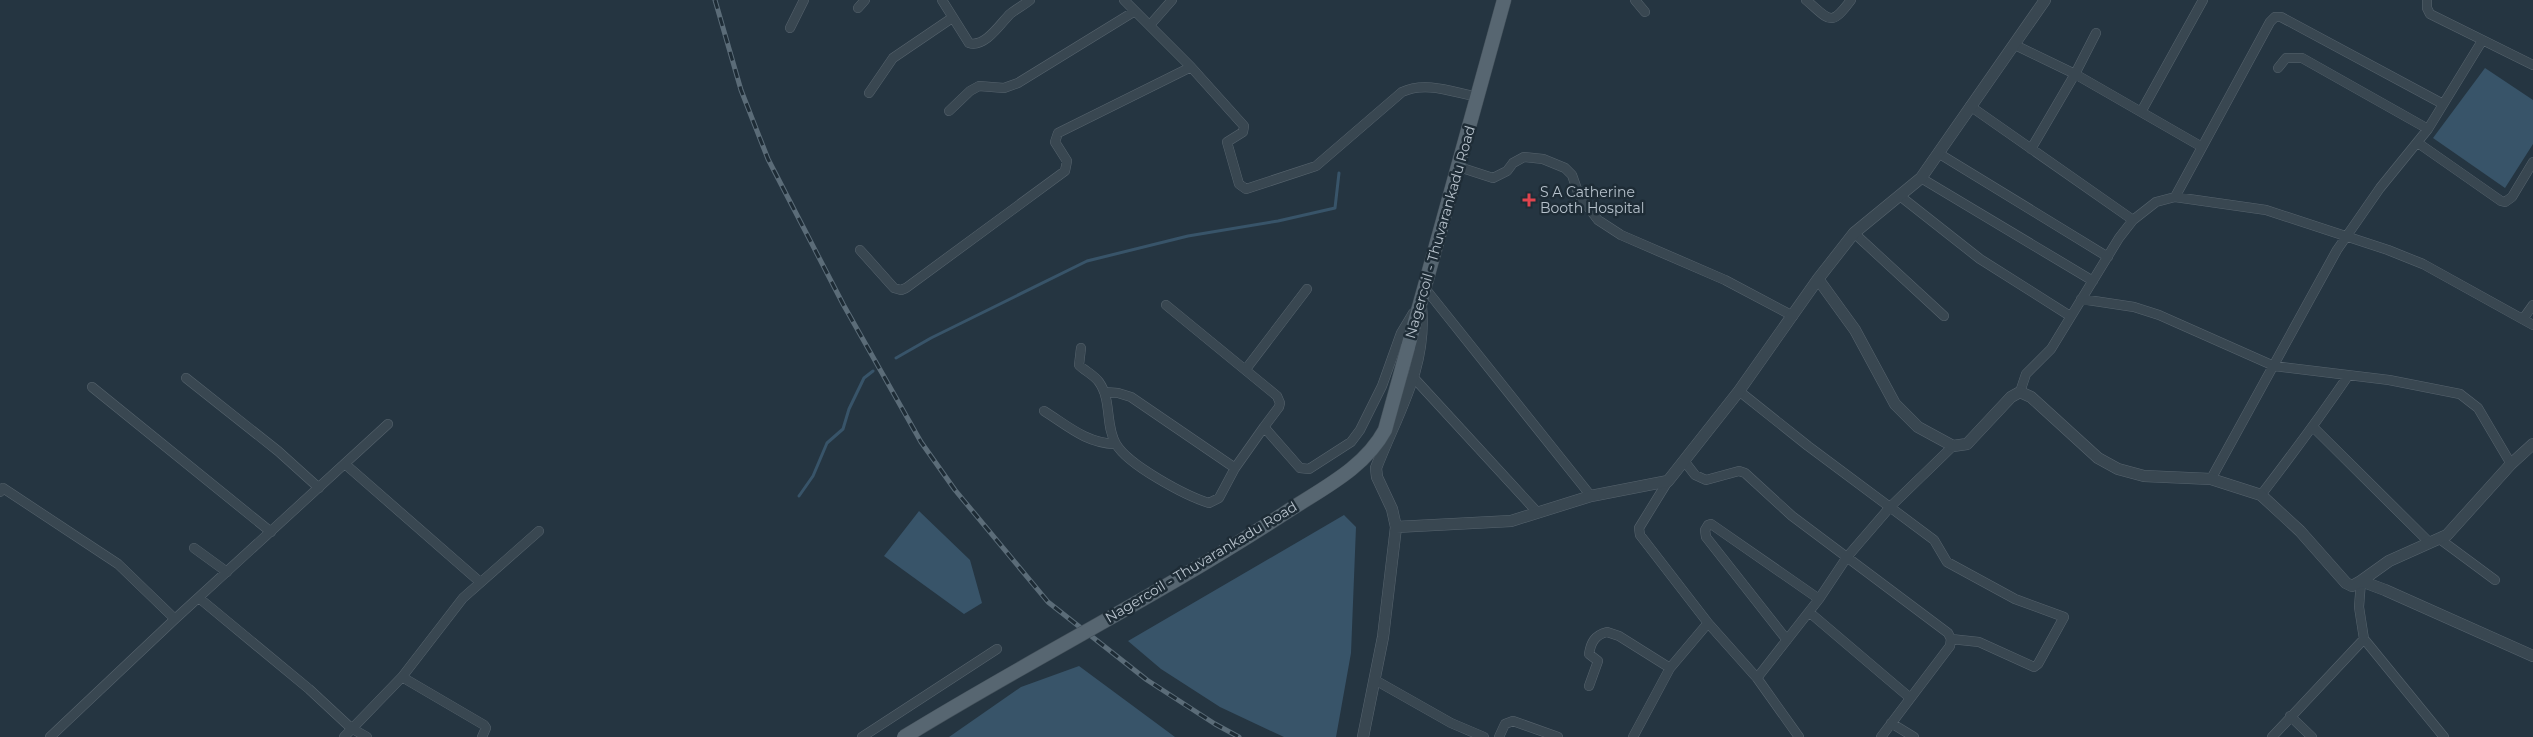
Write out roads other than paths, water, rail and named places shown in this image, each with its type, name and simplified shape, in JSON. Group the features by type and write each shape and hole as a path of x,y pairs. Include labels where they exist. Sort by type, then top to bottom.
{"main road":[{"name":"Nagercoil - Thuvarankadu Road","path":"904,737 977,692 1238,544 1359,464 1379,440 1385,430 1504,0"}],"street":[{"path":"790,28 804,0"},
{"path":"858,8 864,0"},
{"path":"942,0 969,43 978,44 998,29 1011,14 1030,0"},
{"path":"1124,0 1191,67 1244,126 1243,132 1227,142 1239,184 1246,189 1303,172 1316,166 1381,109 1402,92 1411,88 1422,86 1478,98"},
{"path":"1150,25 1172,0"},
{"path":"1635,0 1644,12"},
{"path":"1806,0 1827,18 1833,19 1838,17 1850,0"},
{"path":"1799,737 1757,678 1708,623 1639,533 1639,528 1668,481 1739,391 1818,279 1854,233 1921,178 2046,0"},
{"path":"2141,112 2203,0"},
{"path":"2427,0 2427,8 2430,14 2533,65"},
{"path":"949,111 970,91 979,86 1004,88 1018,83 1135,11"},
{"path":"2175,197 2270,22 2275,17 2281,17 2443,104"},
{"path":"869,92 893,58 952,18"},
{"path":"2031,149 2075,74 2096,33"},
{"path":"2211,479 2337,250 2380,188 2428,129 2482,41"},
{"path":"2015,44 2075,74 2202,146"},
{"path":"2278,68 2286,58 2302,58 2428,129"},
{"path":"860,250 894,288 898,290 906,288 1065,171 1067,161 1055,142 1058,133 1191,67"},
{"path":"1970,106 2133,220"},
{"path":"2418,143 2501,202 2505,202 2512,197 2533,162"},
{"path":"1938,153 2108,257"},
{"path":"1459,167 1493,178 1508,171 1513,163 1524,157 1543,159 1565,168 1572,174 1578,194 1598,220 1621,235 1725,280 1793,316"},
{"path":"1921,178 2093,281"},
{"path":"1900,196 1980,259 2070,316"},
{"path":"1757,678 1819,599 1847,557 1890,506 1953,446 1967,444 2011,397 2020,392 2026,374 2051,349 2070,316 2133,220 2156,202 2175,197 2266,210 2346,236 2424,264 2533,325"},
{"path":"1854,233 1944,316"},
{"path":"1818,279 1854,330 1894,404 1918,427 1953,446"},
{"path":"1424,287 1591,496"},
{"path":"1246,369 1306,289"},
{"path":"2081,299 2134,307 2159,315 2274,366 2389,380 2460,394 2478,408 2511,464"},
{"path":"1363,737 1383,637 1396,527 1392,509 1377,478 1376,468 1399,418 1413,377 1422,339 1420,302"},
{"path":"1264,427 1300,468 1304,470 1317,465 1351,442 1368,417 1401,333 1420,302"},
{"path":"1081,348 1079,365 1099,381 1104,392 1116,444 1149,473 1209,503 1219,498 1235,468 1279,407 1279,399 1246,369 1166,304"},
{"path":"2523,319 2533,305"},
{"path":"2261,495 2293,450 2313,428 2348,376"},
{"path":"1413,377 1538,513"},
{"path":"186,378 278,451 319,488"},
{"path":"92,387 271,532"},
{"path":"1739,391 1808,446 1934,540 1947,562 2015,599 2064,617 2038,664 2034,667 1979,642 1951,639"},
{"path":"1104,392 1118,392 1131,398 1235,468"},
{"path":"2020,392 2031,397 2048,410 2098,458 2118,469 2144,476 2211,479 2261,495 2300,531 2346,583 2352,586 2361,582 2389,561 2435,542 2533,444"},
{"path":"1044,411 1088,440 1101,444 1116,444"},
{"path":"50,737 175,619 388,424"},
{"path":"2313,428 2435,542 2495,580"},
{"path":"1684,462 1696,475 1706,480 1740,471 1745,473 1792,516 1948,633 1951,639 1950,646 1909,697 1881,737"},
{"path":"345,464 480,582"},
{"path":"1396,527 1511,521 1591,496 1668,481"},
{"path":"0,492 4,488 118,564 175,619"},
{"path":"1787,640 1706,537 1705,530 1708,525 1712,524 1819,599"},
{"path":"344,737 402,677 463,598 539,531"},
{"path":"194,548 227,572"},
{"path":"2361,582 2359,607 2364,639 2444,737"},
{"path":"2361,582 2533,656"},
{"path":"199,598 296,678 351,728 367,737"},
{"path":"1808,612 1909,697"},
{"path":"1633,737 1670,668 1708,623"},
{"path":"1589,686 1598,666 1598,661 1589,654 1591,646 1595,638 1607,632 1619,636 1670,668"},
{"path":"2272,737 2364,639"},
{"path":"862,737 998,649"},
{"path":"402,677 484,725 486,728 482,737"},
{"path":"1375,680 1451,723 1484,737"},
{"path":"2290,716 2312,737"},
{"path":"1499,737 1505,724 1512,721 1558,737"},
{"path":"1892,723 1914,737"}],"water":[{"path":"2485,68 2533,100 2533,144 2505,188 2433,138"},
{"path":"919,511 970,560 982,603 964,614 884,556"},
{"path":"1344,515 1356,527 1351,653 1336,737 1284,737 1220,707 1161,669 1128,641"},
{"path":"1079,666 1175,737 949,737 1021,687"}],"waterway":[{"path":"896,358 931,338 1087,261 1188,236 1278,221 1335,208 1339,173"},
{"path":"799,496 813,476 827,443 843,429 849,409 864,378 873,371"}],"railway":[{"path":"715,0 741,90 768,159 843,304 921,442 955,490 1048,602 1147,680 1215,724 1239,737"}],"place":[{"name":"S A Catherine Booth Hospital","path":"1529,200"}]}
